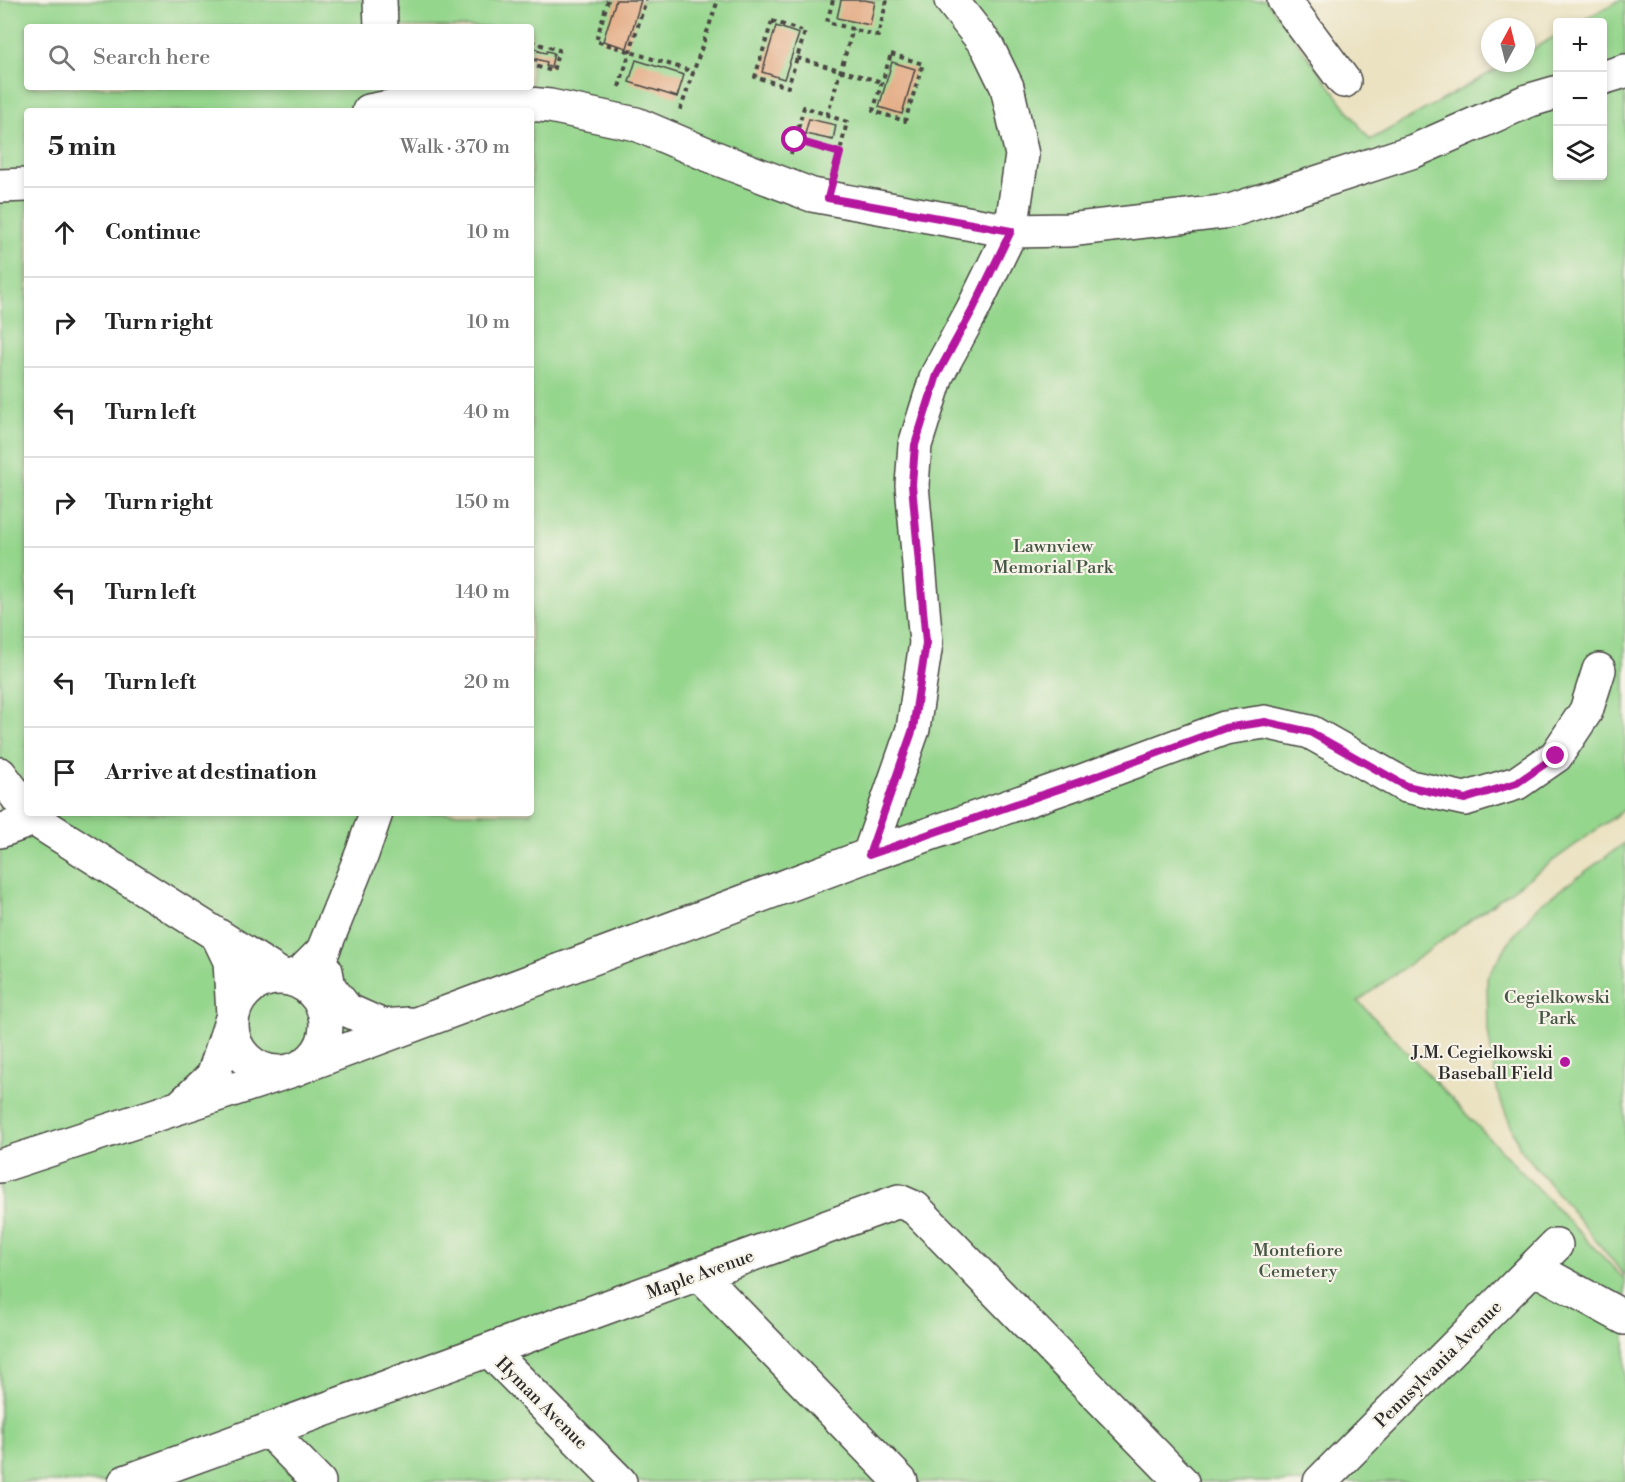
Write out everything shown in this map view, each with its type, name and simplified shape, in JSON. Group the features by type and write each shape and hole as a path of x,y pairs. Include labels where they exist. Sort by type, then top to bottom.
{"street":[{"path":"381,0 381,24"},
{"path":"869,855 913,729 926,643 912,485 915,445 937,375 973,309 1011,231 1022,155 1007,87 987,46 951,0"},
{"path":"1284,0 1344,81"},
{"path":"1607,76 1625,71"},
{"path":"378,104 446,96 550,106 636,124 812,195 1011,231 1069,230 1230,211 1414,151 1527,101 1553,93"},
{"path":"0,186 24,185"},
{"path":"0,1166 290,1071 869,855 1082,781 1225,728 1265,722 1310,732 1406,786 1465,799 1517,783 1556,756 1586,711 1599,670"},
{"path":"0,774 24,806"},
{"path":"0,831 26,816"},
{"path":"33,816 218,936 313,992 322,1007 326,1022 324,1038 317,1053 305,1065 290,1071 273,1072 257,1067 246,1059 237,1047 232,1034 230,961 218,936"},
{"path":"296,983 322,952 375,816"},
{"path":"322,952 329,987 347,1010 383,1026 418,1023"},
{"path":"180,1107 213,1076 235,1005 243,993 254,984 268,979 296,983"},
{"name":"Maple Avenue","path":"125,1482 899,1202 915,1208 1182,1482"},
{"name":"Pennsylvania Avenue","path":"1320,1482 1545,1257 1625,1318"},
{"path":"699,1274 901,1482"},
{"name":"Hyman Avenue","path":"489,1350 620,1482"},
{"path":"268,1430 319,1482"}],"path":[{"path":"608,0 596,42 694,72"},
{"path":"629,91 618,87 646,0"},
{"path":"672,105 681,108 718,0"},
{"path":"833,0 827,22 878,36 887,0"},
{"path":"772,21 805,32 797,58 789,87 755,77 772,21"},
{"path":"827,116 853,29"},
{"path":"534,43 559,50 553,71 534,66"},
{"path":"891,54 922,64 905,121 873,111 882,82 891,54"},
{"path":"797,58 882,82"},
{"path":"782,183 804,107 848,122 828,198"},
{"path":"795,140 840,153"}],"green space":[{"name":"Lawnview Memorial Park","path":"0,0 1266,0 1370,140 1492,72 1535,72 1535,48 1553,37 1553,180 1607,180 1607,18 1587,18 1620,0 1625,0 1625,809 1358,1001 1625,1280 1625,1482 0,1482"},
{"name":"J.M. Cegielkowski Baseball Field","path":"1625,843 1625,1276 1520,1148 1498,1094 1488,1031 1487,977 1511,939 1539,905"}],"building":[{"path":"616,0 641,0 627,48 603,41"},
{"path":"841,0 875,2 870,25 837,18"},
{"path":"776,26 799,34 784,79 762,72"},
{"path":"534,48 546,53 547,51 554,53 551,67 546,66 547,62 536,59 534,60"},
{"path":"636,60 684,75 677,97 629,82"},
{"path":"892,62 915,69 902,114 879,107"},
{"path":"809,119 836,125 833,140 805,134"}],"place":[{"name":"J.M. Cegielkowski Baseball Field","path":"1565,1062"}],"route":[{"path":"795,140 840,153 828,198 1011,231 973,309 937,375 915,445 912,485 926,643 913,729 869,855 1082,781 1225,728 1265,722 1310,732 1406,786 1465,799 1517,783 1556,756"}],"park label":[{"name":"Cegielkowski Park","path":"1557,1007"},
{"name":"Montefiore Cemetery","path":"1298,1260"}]}
